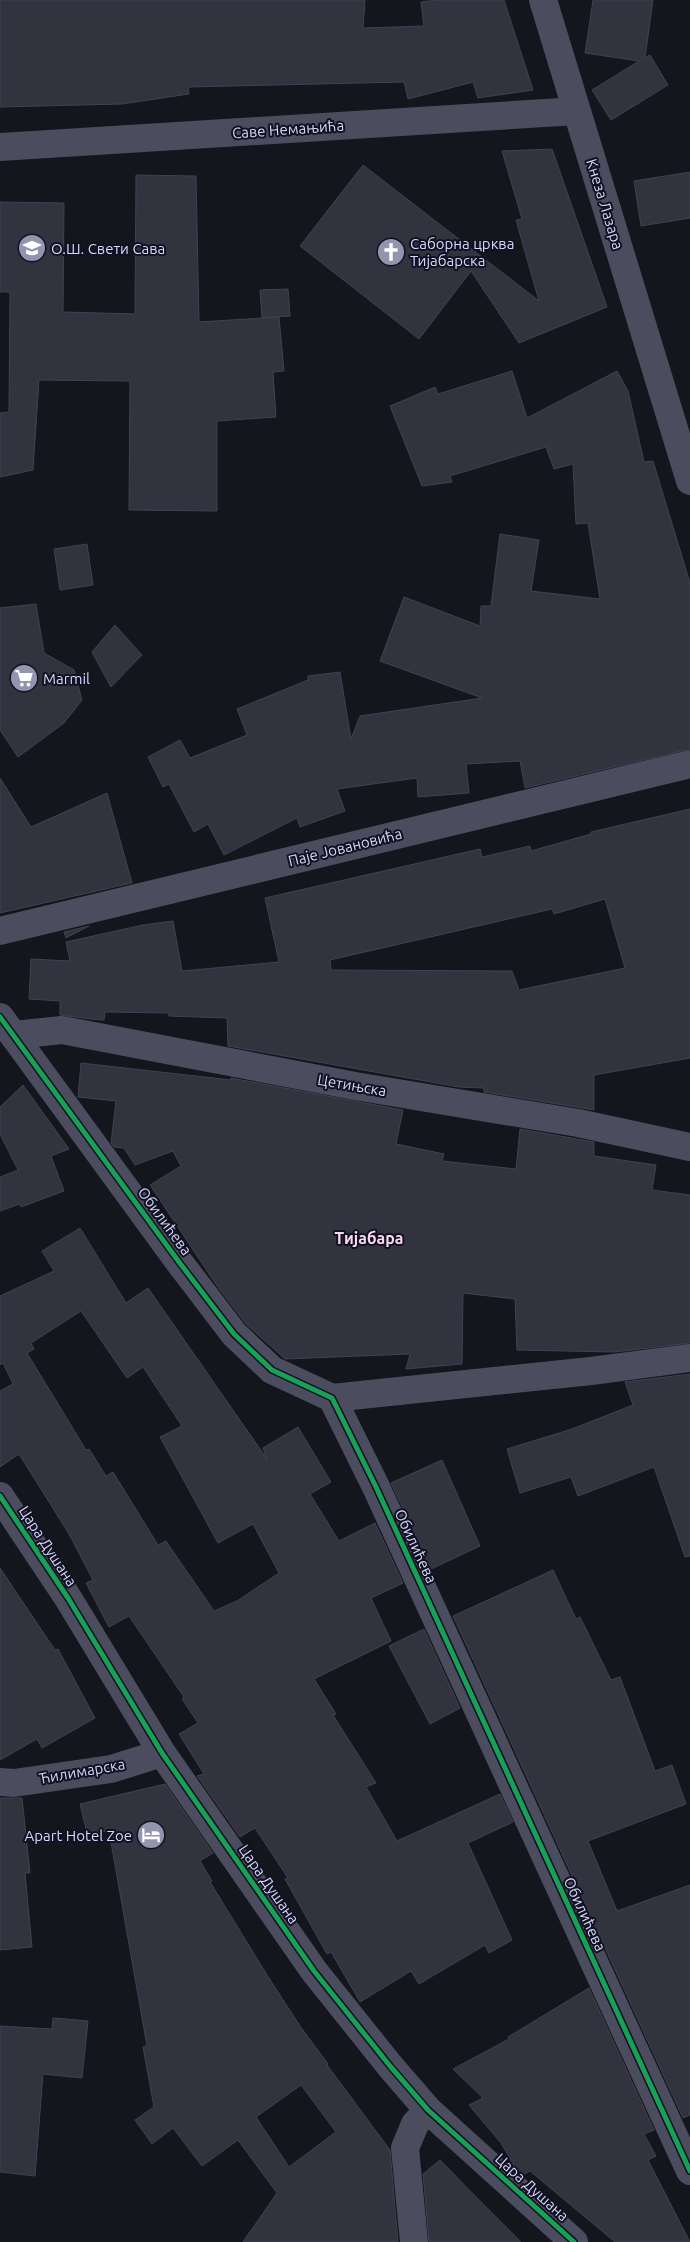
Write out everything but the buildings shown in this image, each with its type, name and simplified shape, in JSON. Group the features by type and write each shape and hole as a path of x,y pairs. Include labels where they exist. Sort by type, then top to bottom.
{"street":[{"name":"Кнеза Лазара","path":"543,0 577,111 679,405 690,481"},
{"name":"Саве Немањића","path":"0,147 577,111"},
{"name":"Паје Јовановића","path":"0,931 690,764"},
{"name":"Цетињска","path":"7,1026 62,1030 355,1086 578,1123 690,1147"},
{"name":"Обилићева","path":"7,1026 179,1262 234,1334 272,1370 332,1398 376,1487 690,2171"},
{"path":"332,1398 591,1371 690,1358"},
{"name":"Цара Душана","path":"0,1496 68,1598 162,1753 314,1971 428,2110 574,2242"},
{"name":"Ћилимарска","path":"0,1782 14,1783 111,1769 162,1753"},
{"path":"414,2242 405,2148 415,2124 428,2110"}],"cycle path":[{"path":"0,1017 234,1334 272,1370 332,1398 376,1487 690,2171"},
{"path":"0,1496 68,1598 162,1753 314,1971 428,2110 574,2242"}],"place":[{"name":"О.Ш. Свети Сава","path":"32,248"},
{"name":"Саборна црква Тијабарска","path":"391,252"},
{"name":"Marmil","path":"24,678"},
{"name":"Apart Hotel Zoe","path":"151,1835"}],"district":[{"name":"Тијабара","path":"369,1238"}]}
